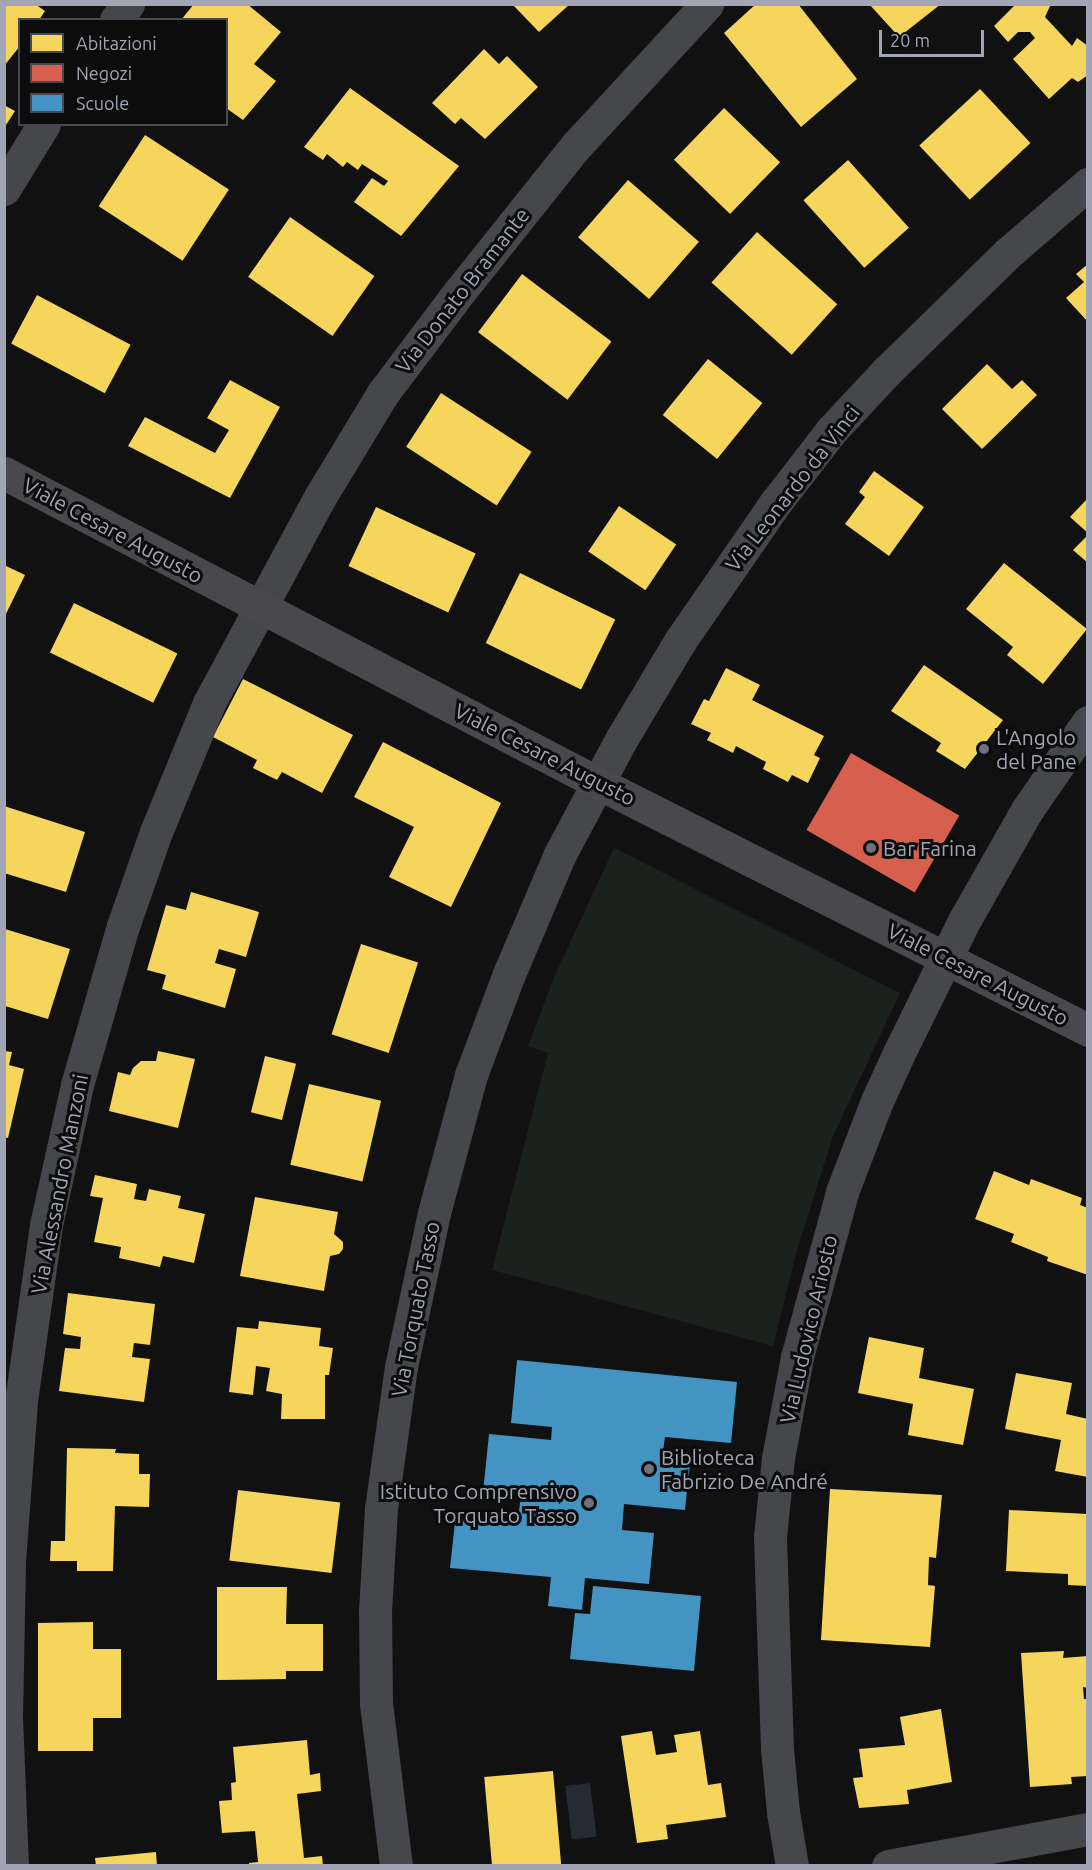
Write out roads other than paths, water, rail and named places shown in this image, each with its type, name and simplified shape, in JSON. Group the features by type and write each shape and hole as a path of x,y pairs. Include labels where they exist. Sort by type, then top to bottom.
{"main road":[{"name":"Viale Cesare Augusto","path":"4,473 598,783 1088,1030"}],"street":[{"path":"118,18 128,4"},
{"name":"Via Donato Bramante","path":"262,608 320,497 383,393 460,291 575,147 707,4"},
{"path":"4,189 43,126"},
{"name":"Via Leonardo da Vinci","path":"598,783 680,641 776,502 831,432 887,371 1008,253 1088,184"},
{"name":"Via Alessandro Manzoni","path":"12,1866 6,1718 9,1561 21,1401 46,1225 77,1085 135,892 177,778 209,703 262,608"},
{"name":"Via Ludovico Ariosto","path":"792,1866 783,1812 777,1749 770,1537 778,1458 797,1357 842,1192 877,1101 945,957 1027,810 1088,722"},
{"name":"Via Torquato Tasso","path":"396,1866 376,1703 375,1612 381,1509 401,1366 434,1213 471,1075 500,995 556,865 598,783"},
{"path":"888,1866 1088,1829"}],"place":[{"name":"L'Angolo del Pane","path":"984,749"},
{"name":"Bar Farina","path":"871,848"},
{"name":"Biblioteca Fabrizio De André","path":"649,1469"},
{"name":"Istituto Comprensivo Torquato Tasso","path":"589,1503"}]}
